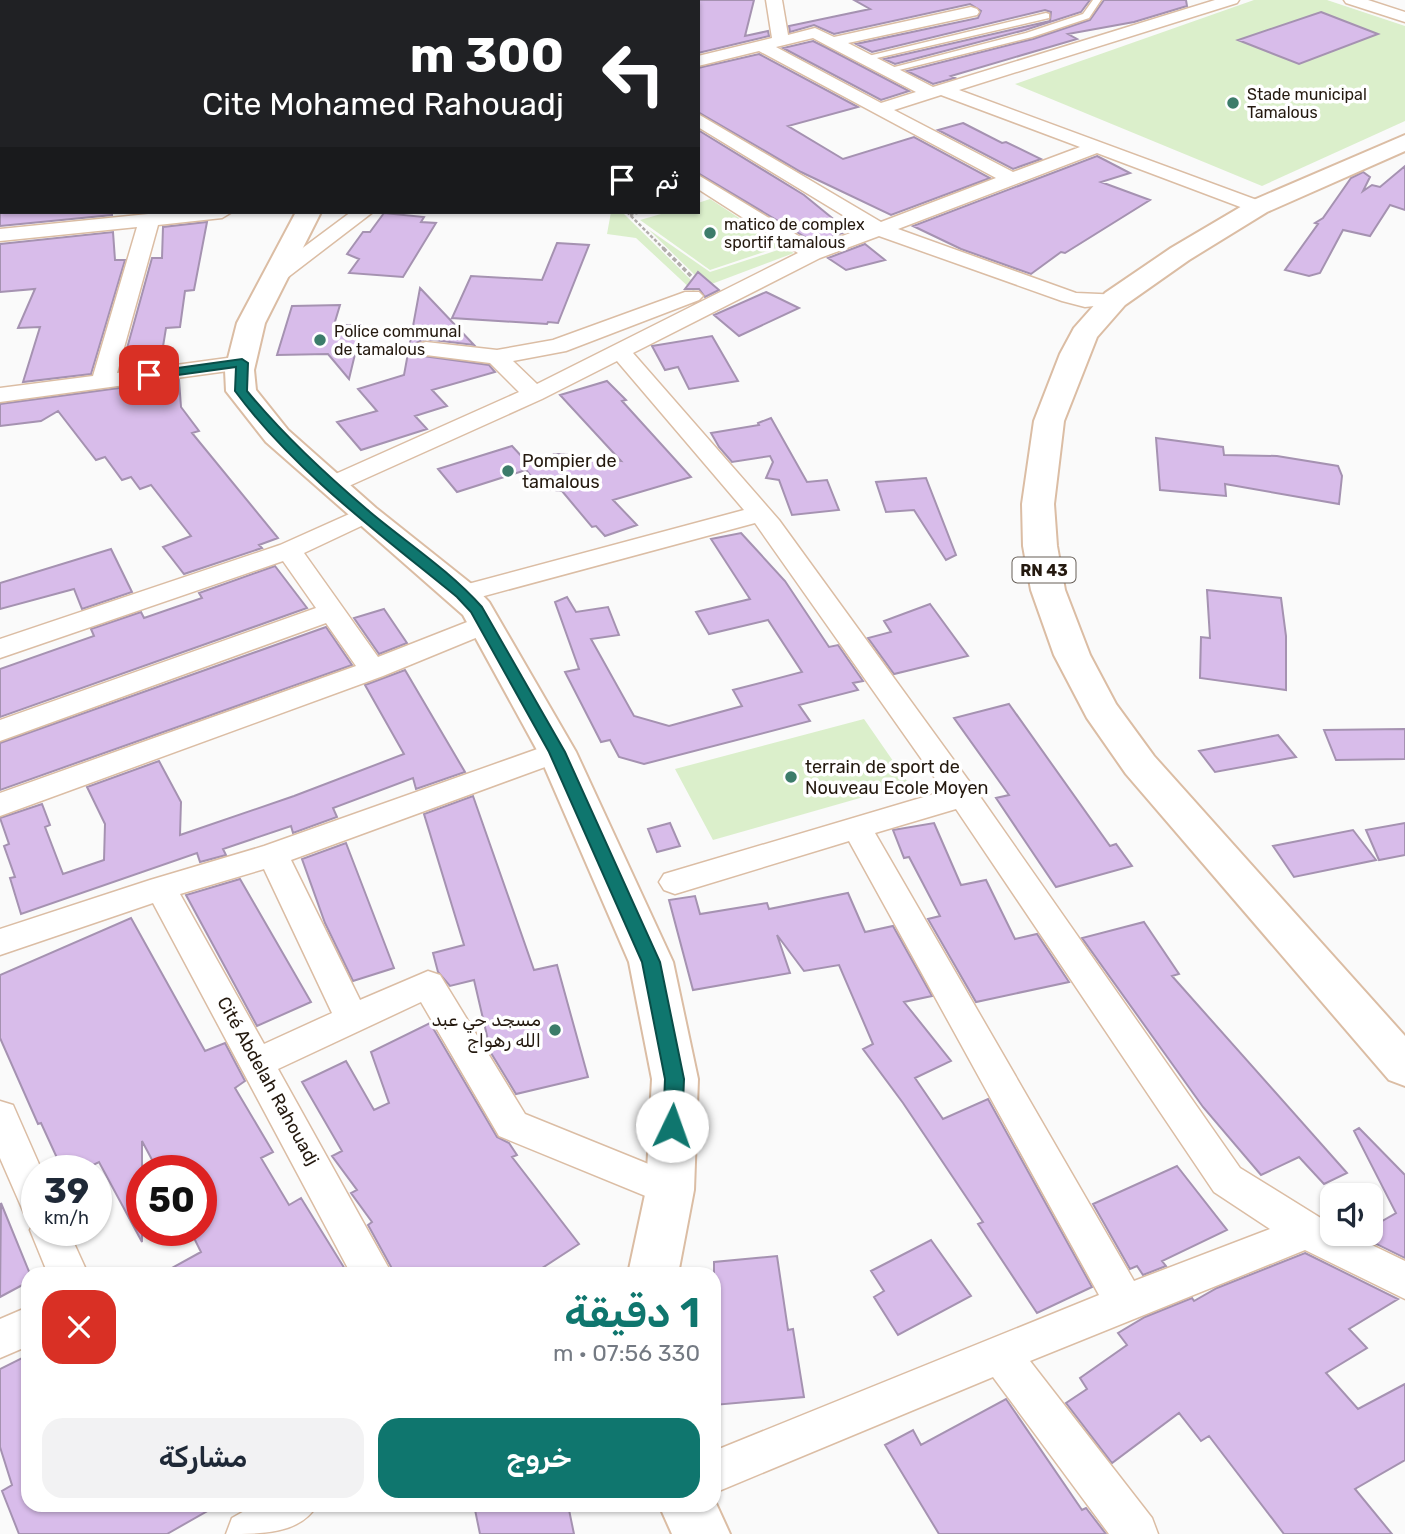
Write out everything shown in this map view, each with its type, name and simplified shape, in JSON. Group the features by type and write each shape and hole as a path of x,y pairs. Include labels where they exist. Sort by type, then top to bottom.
{"main road":[{"name":"RN 43","path":"1405,142 1258,207 1180,254 1115,299 1084,334 1049,421 1038,504 1040,546 1048,590 1072,655 1100,709 1140,765 1405,1068"},
{"path":"307,214 292,259 248,325 240,385 245,398 277,436 331,485 462,594 485,624 557,752 651,962 675,1079 670,1189 654,1267"},
{"path":"691,1512 702,1534"}],"street":[{"path":"774,0 781,41"},
{"path":"878,109 1231,0"},
{"path":"1352,0 1405,16"},
{"path":"1392,0 1405,10"},
{"path":"832,42 971,12"},
{"path":"700,59 815,33 887,70 936,91 1258,207"},
{"path":"761,46 1013,180"},
{"path":"700,119 879,229 1084,301 1115,299"},
{"path":"331,485 534,394 813,254 1097,148"},
{"path":"700,182 813,254"},
{"path":"0,235 204,214"},
{"path":"292,259 360,214"},
{"path":"103,381 149,220"},
{"path":"426,349 497,357 558,346 693,288"},
{"path":"1051,291 1068,301 1082,317 1084,334"},
{"path":"620,351 769,525 963,796 1227,1180 1307,1232 1405,1280"},
{"path":"497,357 534,394"},
{"path":"0,395 242,363"},
{"path":"0,649 289,550 365,514"},
{"path":"462,594 758,514"},
{"path":"289,550 373,670"},
{"path":"0,731 334,611"},
{"path":"0,805 373,670 485,624"},
{"path":"0,942 161,888 273,855 557,752"},
{"path":"675,882 963,796"},
{"path":"857,828 1125,1303"},
{"path":"273,855 352,1019"},
{"name":"Cité Abdelah Rahouadj","path":"161,888 368,1267"},
{"path":"258,1062 428,984 512,1125 670,1189"},
{"path":"0,1116 21,1164"},
{"path":"721,1469 1125,1303 1307,1232"},
{"path":"56,1246 65,1267"},
{"path":"0,1339 21,1329"},
{"path":"1000,1354 1136,1534"}],"lane":[{"path":"887,70 1029,35 1086,16 1097,0"},
{"path":"864,58 1046,16"}],"path":[{"path":"630,214 693,288"}],"green space":[{"name":"Stade municipal Tamalous","path":"1254,0 1327,0 1405,26 1405,121 1262,186 1015,84"},
{"name":"matico de complex sportif tamalous","path":"710,199 782,246 710,270 640,220 661,214 700,214 700,202"},
{"path":"611,214 624,214 694,283 700,280 648,229 710,272 784,248 794,253 693,291 636,238 607,234"},
{"name":"terrain de sport de Nouveau Ecole Moyen","path":"864,719 909,784 713,840 675,769"}],"building":[{"path":"700,0 754,0 745,36 768,31 769,36 700,53"},
{"path":"854,0 1090,0 1081,12 1025,30 895,64 884,59 1050,21 1051,12 1045,10 872,52 856,44 978,18 981,11 970,4 834,34 814,25 790,32 789,26 870,9"},
{"path":"1104,0 1186,0 1187,6 1134,22 1068,34 1077,39 951,76 955,78 933,84 907,71 1033,39 1090,20"},
{"path":"1321,12 1378,34 1299,64 1238,40"},
{"path":"813,41 909,91 881,100 783,48"},
{"path":"759,54 858,107 788,126 843,159 914,137 990,178 891,215 801,172 700,113 700,68"},
{"path":"963,123 1041,159 1013,169 938,130"},
{"path":"700,131 804,195 848,231 815,243 700,174"},
{"path":"1097,156 1130,173 1101,182 1150,200 1065,253 1061,252 1031,274 961,249 913,226"},
{"path":"1405,166 1405,210 1390,205 1370,236 1343,230 1320,273 1309,276 1285,270 1318,224 1315,223 1323,218 1351,178 1363,172 1370,177 1363,191 1372,185 1380,187"},
{"path":"0,214 112,214 112,215 0,226"},
{"path":"383,214 424,217 421,222 436,223 403,277 349,273 359,259 347,254 363,232 370,232"},
{"path":"207,222 194,290 185,291 180,327 166,328 160,365 121,370 152,258 162,258 163,227"},
{"path":"113,232 115,260 125,260 91,374 23,382 40,327 18,328 35,289 0,292 0,244"},
{"path":"557,243 589,245 558,323 452,318 471,276 542,280"},
{"path":"865,244 885,260 846,270 828,258"},
{"path":"698,272 719,290 705,297 699,289 685,289"},
{"path":"420,288 474,345 425,339 416,343 413,348 416,355 489,365 495,372 432,390 447,406 415,416 427,429 361,450 337,422 377,411 358,389 404,375"},
{"path":"766,292 799,308 739,336 714,315"},
{"name":"Police communal de tamalous","path":"340,305 334,325 362,325 349,379 328,354 277,355 292,306"},
{"path":"712,336 738,381 689,389 678,367 665,370 652,346"},
{"path":"179,380 181,407 199,431 192,433 278,538 259,545 262,548 184,574 163,547 191,536 151,485 140,489 131,477 122,480 105,457 96,460 58,411 41,421 0,426 0,404"},
{"path":"607,381 691,477 613,500 637,525 605,536 596,526 592,527 562,491 541,488 526,470 457,492 438,469 512,446 524,459 547,460 554,454 560,454 621,461 560,395"},
{"path":"771,418 807,482 827,480 839,510 792,515 779,480 766,478 773,462 770,456 732,462 711,433 759,425 758,423"},
{"path":"1156,438 1223,447 1224,455 1277,456 1338,466 1342,476 1339,504 1225,484 1226,496 1160,490"},
{"path":"926,478 956,555 946,560 914,510 886,512 876,482"},
{"path":"741,533 785,581 829,647 838,645 863,681 853,683 858,690 799,705 810,721 644,764 619,757 610,740 601,742 565,672 579,669 555,602 567,597 576,612 608,607 619,635 591,639 634,716 669,726 742,706 733,690 802,672 768,620 709,634 696,612 750,599 711,539"},
{"path":"111,549 132,592 82,609 74,589 0,609 0,583"},
{"path":"275,566 307,608 0,717 0,669 94,636 91,629 141,612 144,618 202,598 199,593"},
{"path":"1207,590 1281,598 1286,636 1286,690 1200,678 1201,637 1210,638"},
{"path":"930,604 968,656 894,674 868,638 891,632 884,621"},
{"path":"384,609 407,643 379,654 354,618"},
{"path":"326,627 352,665 0,790 0,743"},
{"path":"405,670 465,772 416,789 413,778 333,808 337,817 293,833 291,826 223,849 226,855 200,862 197,853 21,914 10,878 15,877 4,846 9,844 0,818 42,804 50,825 45,827 63,874 104,860 105,824 87,787 159,761 181,802 180,835 294,796 404,754 365,685"},
{"path":"1009,704 1110,846 1116,844 1132,866 1056,887 996,798 1009,795 954,718"},
{"path":"1405,729 1405,759 1336,760 1324,730"},
{"path":"1278,735 1296,757 1215,772 1199,751"},
{"path":"473,796 534,970 557,965 588,1077 516,1094 491,1053 474,980 450,986 438,972 433,953 464,945 424,814"},
{"path":"670,823 680,846 657,852 648,829"},
{"path":"934,823 961,885 986,880 1015,939 1037,934 1069,982 976,1002 928,919 940,916 909,857 904,858 893,830"},
{"path":"1405,823 1405,855 1379,860 1366,830"},
{"path":"1353,830 1376,860 1294,877 1273,846"},
{"path":"346,843 394,968 353,981 325,923 302,859"},
{"path":"240,879 311,1002 257,1026 186,895"},
{"path":"848,893 865,932 893,926 932,996 904,1002 951,1061 915,1078 943,1119 988,1099 1092,1287 1037,1313 978,1224 983,1222 863,1049 873,1044 839,965 804,971 777,935 790,973 693,990 669,900 695,896 700,914 767,903 769,909"},
{"path":"131,918 205,1051 225,1043 245,1081 235,1088 273,1152 261,1158 289,1205 301,1198 344,1267 174,1267 201,1252 198,1246 217,1246 217,1155 149,1155 142,1141 142,1155 126,1155 126,1212 112,1186 112,1155 56,1155 41,1123 38,1124 0,1038 0,975"},
{"path":"1144,922 1179,974 1172,976 1347,1173 1323,1183 1299,1157 1261,1175 1203,1107 1082,938"},
{"path":"430,1023 497,1137 509,1143 517,1155 512,1157 579,1244 544,1267 391,1267 368,1225 372,1222 351,1193 357,1190 332,1156 342,1151 302,1082 346,1061 374,1110 389,1103 371,1052"},
{"path":"1359,1128 1405,1175 1405,1258 1380,1246 1383,1246 1383,1220 1396,1213 1383,1183 1354,1131"},
{"path":"1177,1166 1227,1230 1162,1261 1166,1266 1143,1275 1137,1266 1130,1269 1093,1204"},
{"path":"1,1203 27,1267 21,1267 21,1286 0,1297"},
{"path":"931,1240 971,1296 898,1335 874,1297 884,1291 871,1271"},
{"path":"1305,1253 1398,1299 1349,1329 1367,1348 1326,1373 1358,1409 1405,1384 1405,1460 1355,1489 1392,1534 1284,1534 1209,1436 1201,1441 1179,1413 1112,1463 1066,1403 1087,1389 1080,1378 1127,1345 1118,1333 1145,1317 1192,1298 1194,1301 1217,1288"},
{"path":"777,1256 788,1330 793,1329 804,1397 721,1404 721,1267 714,1267 714,1262"},
{"path":"21,1358 21,1512 206,1512 167,1534 19,1534 2,1491 12,1485 0,1447 0,1369"},
{"path":"1006,1399 1082,1510 1086,1508 1106,1534 939,1534 885,1445 913,1430 921,1445"},
{"path":"475,1512 569,1512 574,1534 480,1534"}],"place":[{"name":"Stade municipal Tamalous","path":"1233,103"},
{"name":"matico de complex sportif tamalous","path":"710,233"},
{"name":"Police communal de tamalous","path":"320,340"},
{"name":"Pompier de tamalous","path":"508,471"},
{"name":"terrain de sport de Nouveau Ecole Moyen","path":"791,777"},
{"name":"مسجد حي عبد الله رهواج","path":"555,1030"}],"route":[{"path":"149,375 242,363 241,391 277,436 331,485 462,594 477,610 557,752 651,962 675,1079 672,1126"}]}
